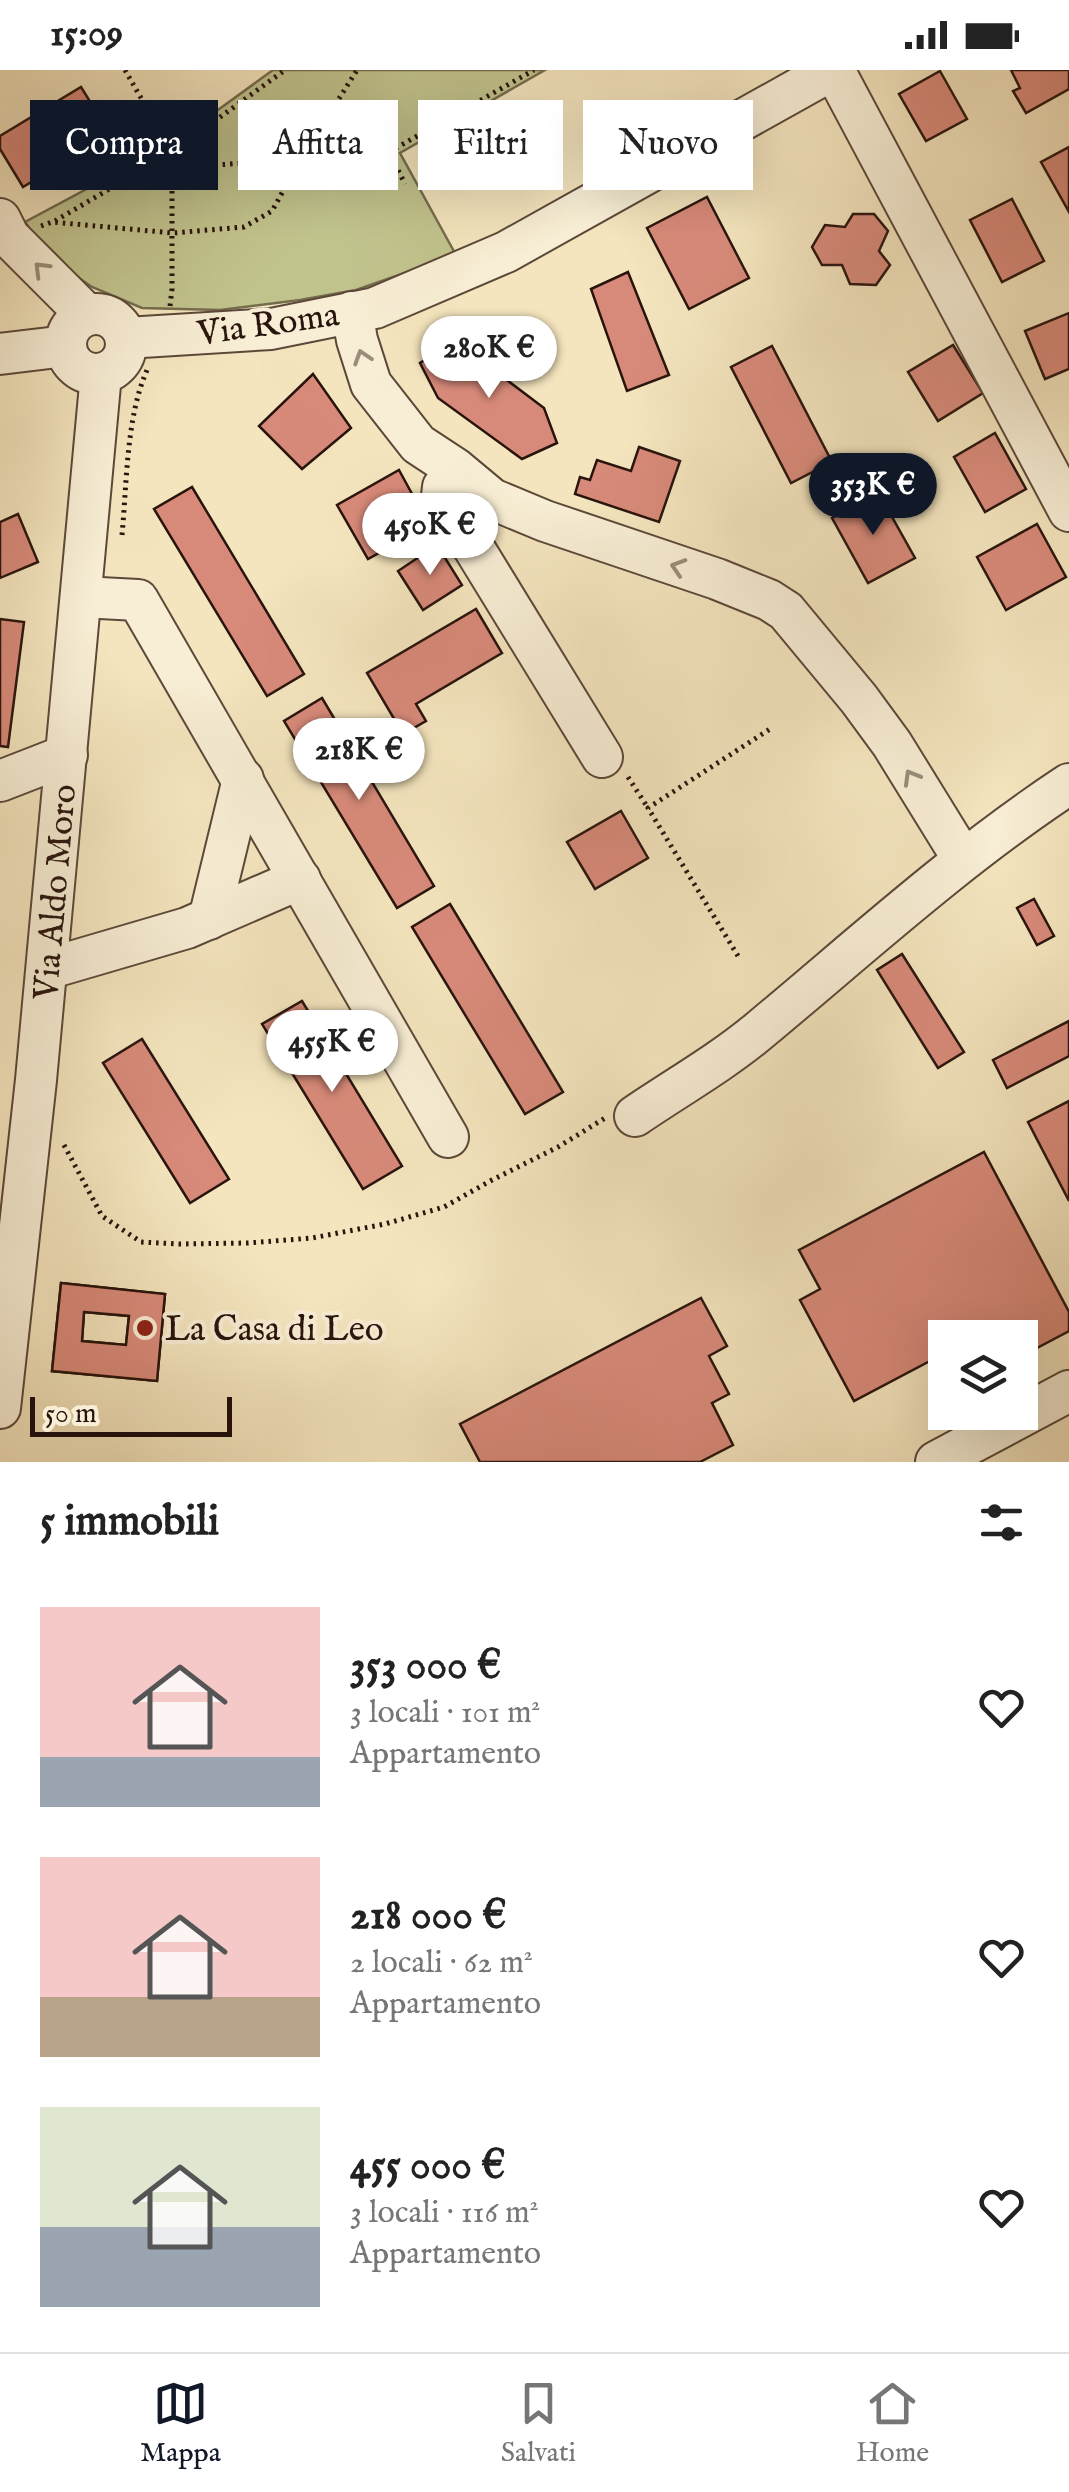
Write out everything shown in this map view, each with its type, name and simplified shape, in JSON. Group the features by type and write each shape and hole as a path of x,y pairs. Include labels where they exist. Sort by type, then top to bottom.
{"street":[{"name":"Via Roma","path":"126,338 270,328 375,308 506,252 833,70"},
{"path":"833,70 1069,511"},
{"path":"5,228 76,331"},
{"path":"352,312 371,384 418,444 492,499 544,521 718,579 786,612 892,744 962,860"},
{"path":"0,354 76,331 97,314 108,316 122,328 126,348 119,364 101,374 81,371 68,356 76,331"},
{"name":"Via Aldo Moro","path":"0,1408 47,969 101,374"},
{"path":"472,482 451,480 444,486 442,496 602,757"},
{"path":"81,597 138,600 448,1136"},
{"path":"0,780 67,755"},
{"path":"209,918 243,779"},
{"path":"627,1113 758,1032 962,860 1069,784"},
{"path":"47,969 187,928 300,879"},
{"path":"936,1462 1069,1392"}],"path":[{"path":"125,70 142,100"},
{"path":"218,119 285,70"},
{"path":"338,100 357,70"},
{"path":"398,146 534,70"},
{"path":"398,172 404,184"},
{"path":"52,222 107,190"},
{"path":"122,535 137,397 145,373 167,336 172,289 172,190"},
{"path":"5,228 52,222 173,233 244,226 272,211 284,190"},
{"path":"738,956 648,808 770,729"},
{"path":"64,1132 64,1147 102,1216 141,1242 248,1243 312,1238 385,1224 444,1207 627,1113"}],"green space":[{"path":"273,70 545,70 493,100 418,100 418,143 400,153 456,255 356,290 220,310 142,308 92,287 50,258 25,222 85,190 218,190 218,110"}],"building":[{"path":"1011,70 1069,70 1069,89 1026,113 1013,91 1020,88"},
{"path":"940,71 967,119 926,141 899,94"},
{"path":"81,87 89,100 60,100"},
{"path":"30,118 30,183 23,187 0,149 0,136"},
{"path":"1069,147 1069,212 1041,162"},
{"path":"707,197 749,278 689,309 647,228"},
{"path":"1012,199 1044,261 1002,282 970,220"},
{"path":"853,214 874,214 888,231 879,251 890,265 876,285 850,284 842,265 822,265 812,247 825,225 845,227"},
{"path":"628,272 669,375 627,391 591,289"},
{"path":"1069,313 1069,369 1045,379 1025,331"},
{"path":"455,341 544,408 557,443 522,459 438,398 420,363"},
{"path":"953,345 983,393 938,421 908,372"},
{"path":"772,346 832,462 791,483 731,367"},
{"path":"313,374 351,428 302,469 259,426"},
{"path":"995,433 1026,489 985,512 954,457"},
{"path":"639,447 680,461 659,522 575,494 580,477 590,480 597,460 631,471"},
{"path":"399,470 429,525 368,559 337,505"},
{"path":"192,487 304,674 267,696 154,509"},
{"path":"878,492 915,558 868,583 832,518"},
{"path":"18,514 38,562 0,578 0,522"},
{"path":"1037,524 1066,577 1006,610 977,557"},
{"path":"437,545 462,585 423,610 398,571"},
{"path":"476,609 502,653 416,704 426,721 403,734 367,673"},
{"path":"0,619 24,622 8,747 0,746"},
{"path":"322,698 434,886 397,908 284,721"},
{"path":"621,811 648,858 595,889 567,842"},
{"path":"1034,899 1054,936 1037,945 1017,908"},
{"path":"450,904 563,1092 525,1114 412,927"},
{"path":"902,954 964,1052 938,1068 877,970"},
{"path":"302,1001 402,1166 363,1189 262,1024"},
{"path":"1069,1021 1069,1056 1007,1088 993,1060"},
{"path":"142,1039 229,1179 190,1203 103,1063"},
{"path":"1069,1101 1069,1201 1028,1122"},
{"path":"984,1152 1069,1312 1069,1331 1038,1347 1038,1320 928,1320 928,1362 854,1401 800,1300 820,1289 799,1250"},
{"name":"La Casa di Leo","path":"61,1283 165,1294 157,1381 52,1371","holes":["84,1312 129,1316 126,1345 82,1341"]},
{"name":"La Casa di Leo","path":"61,1283 165,1294 157,1381 52,1371","holes":["84,1312 129,1316 126,1345 82,1341"]},
{"path":"701,1298 727,1346 709,1356 729,1394 712,1403 733,1445 700,1462 480,1462 460,1424"}],"place":[{"name":"La Casa di Leo","path":"145,1328"}]}
